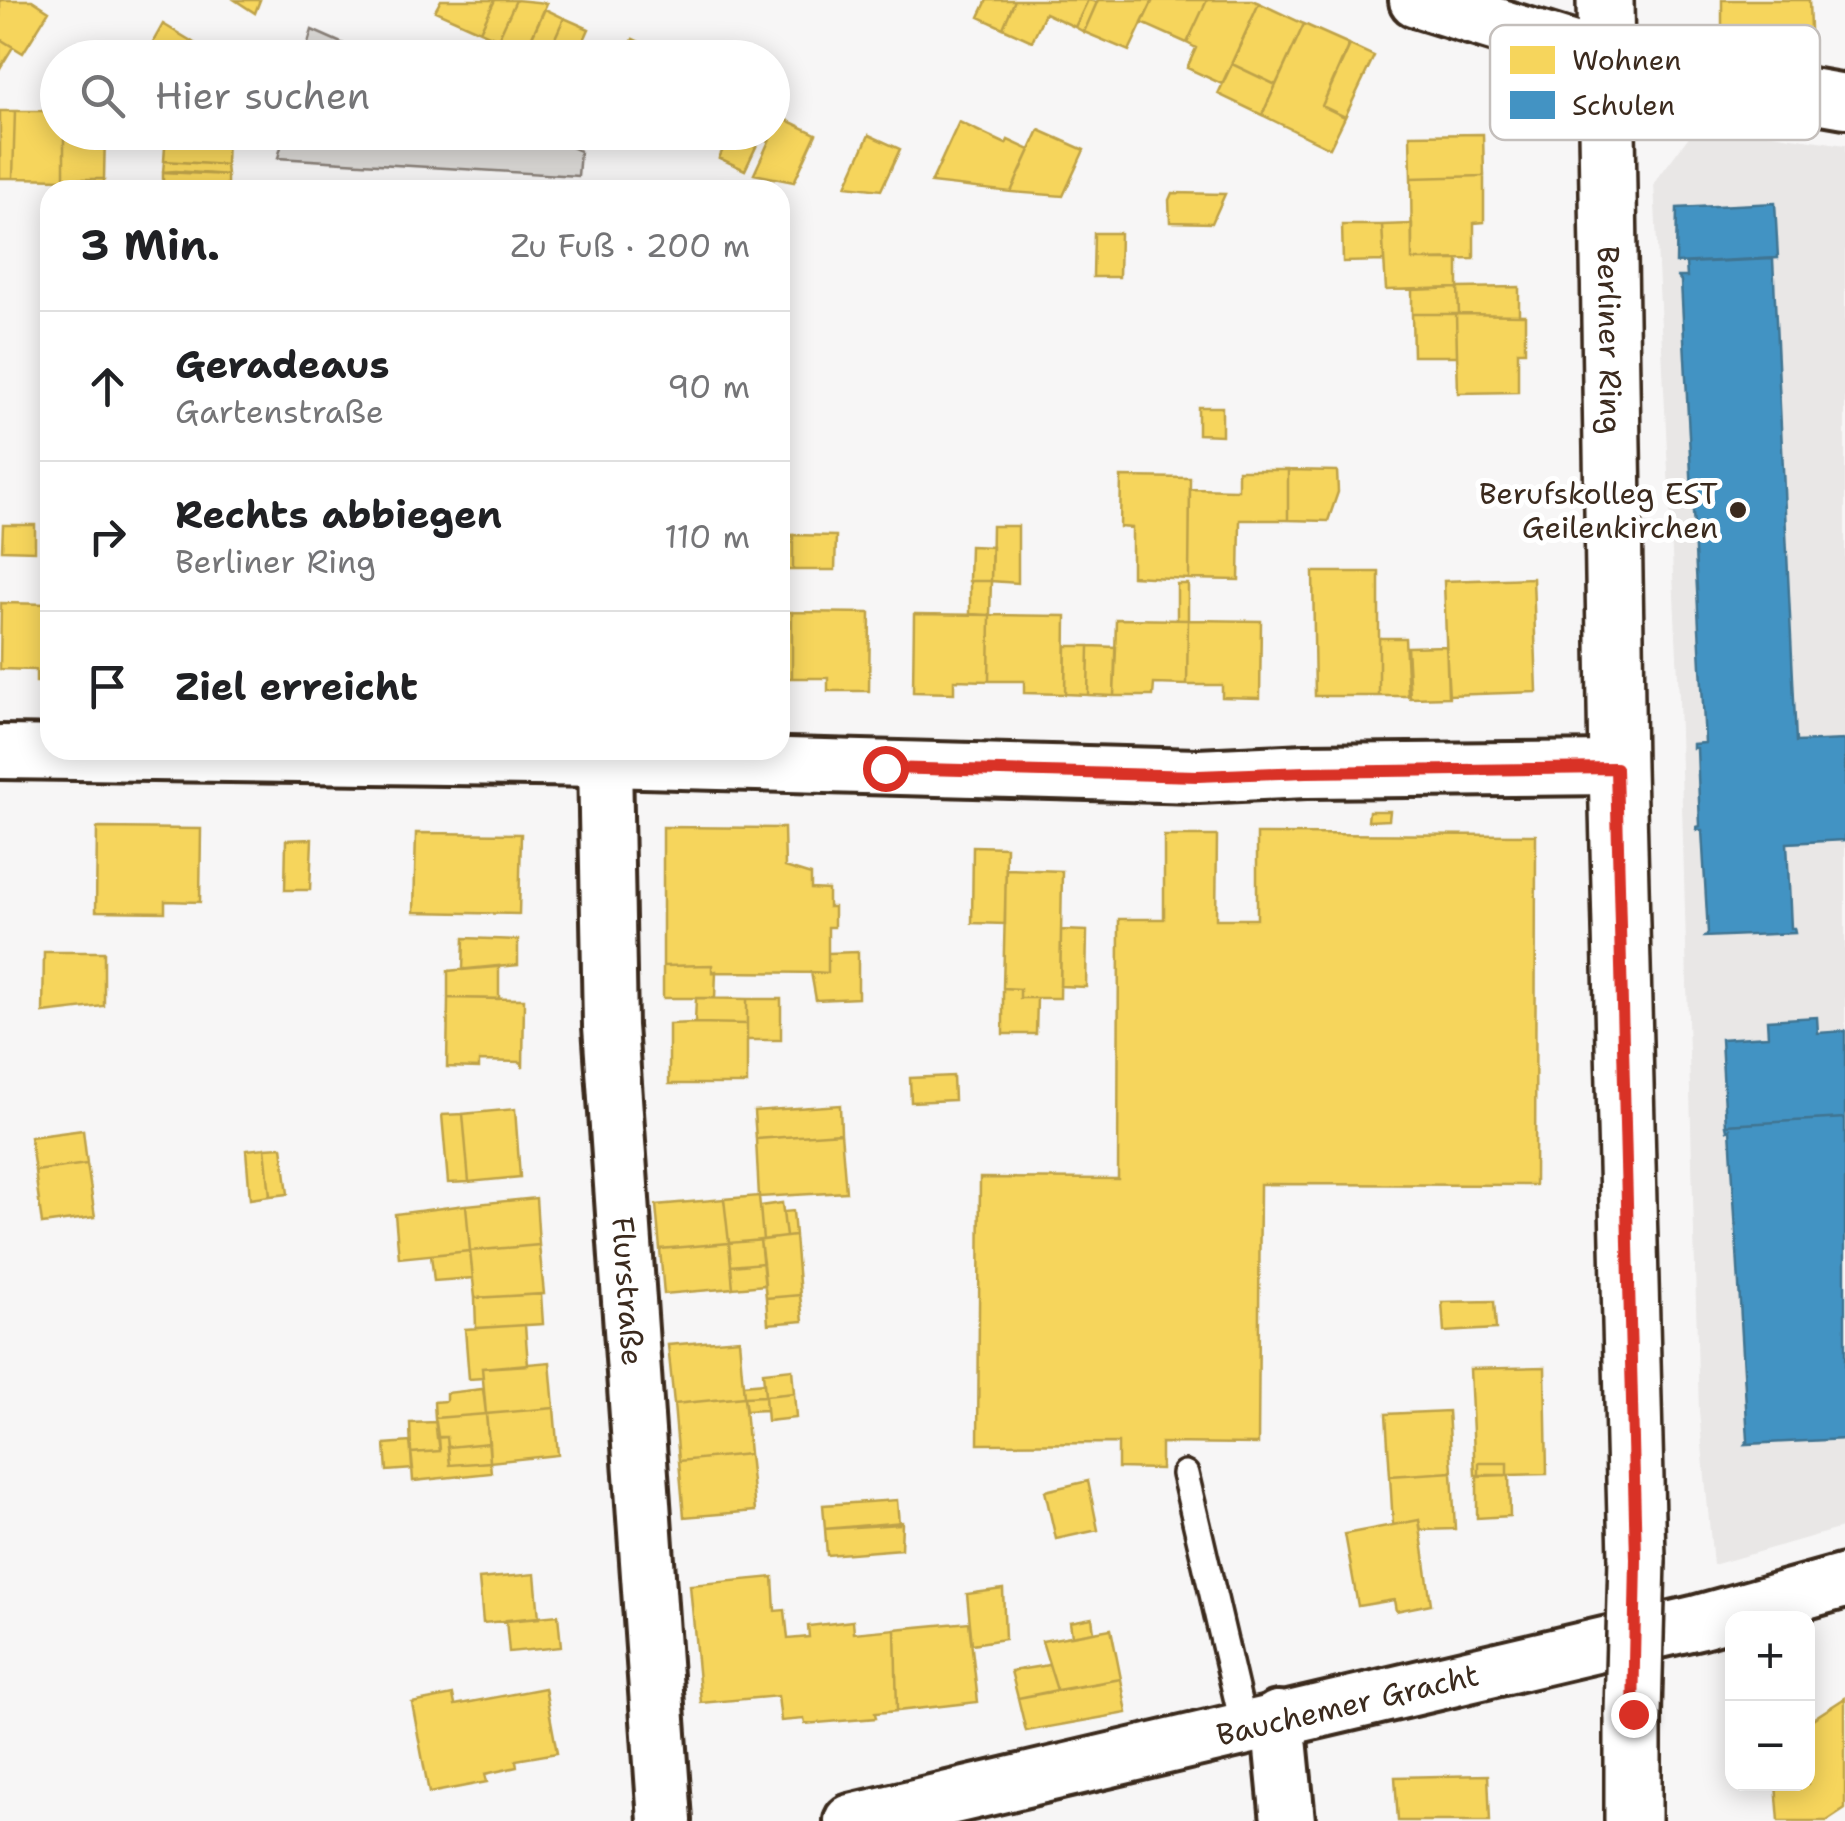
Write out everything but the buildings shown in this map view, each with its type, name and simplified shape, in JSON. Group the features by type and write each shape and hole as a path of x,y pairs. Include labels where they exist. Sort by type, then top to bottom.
{"main road":[{"name":"Berliner Ring","path":"1604,0 1605,25"},
{"name":"Berliner Ring","path":"1607,140 1616,768 1636,1559 1633,1821"}],"street":[{"path":"1416,0 1497,25"},
{"path":"1820,97 1845,101"},
{"path":"0,752 40,753"},
{"path":"606,760 1198,776 1616,768"},
{"name":"Flurstraße","path":"606,760 610,1026 666,1821"},
{"name":"Bauchemer Gracht","path":"851,1821 1698,1622 1845,1581"},
{"path":"1261,1723 1288,1821"}],"lane":[{"path":"1185,1474 1261,1723"}],"shaded area":[{"path":"312,30 335,40 309,40"},
{"path":"1686,140 1812,140 1845,145 1845,1527 1713,1565 1699,1412 1679,698 1654,183"},
{"path":"280,150 580,151 578,176 278,158"}],"place":[{"name":"Berufskolleg EST Geilenkirchen","path":"1738,510"}],"route":[{"path":"885,768 1198,776 1616,768 1636,1559 1633,1714"}]}
